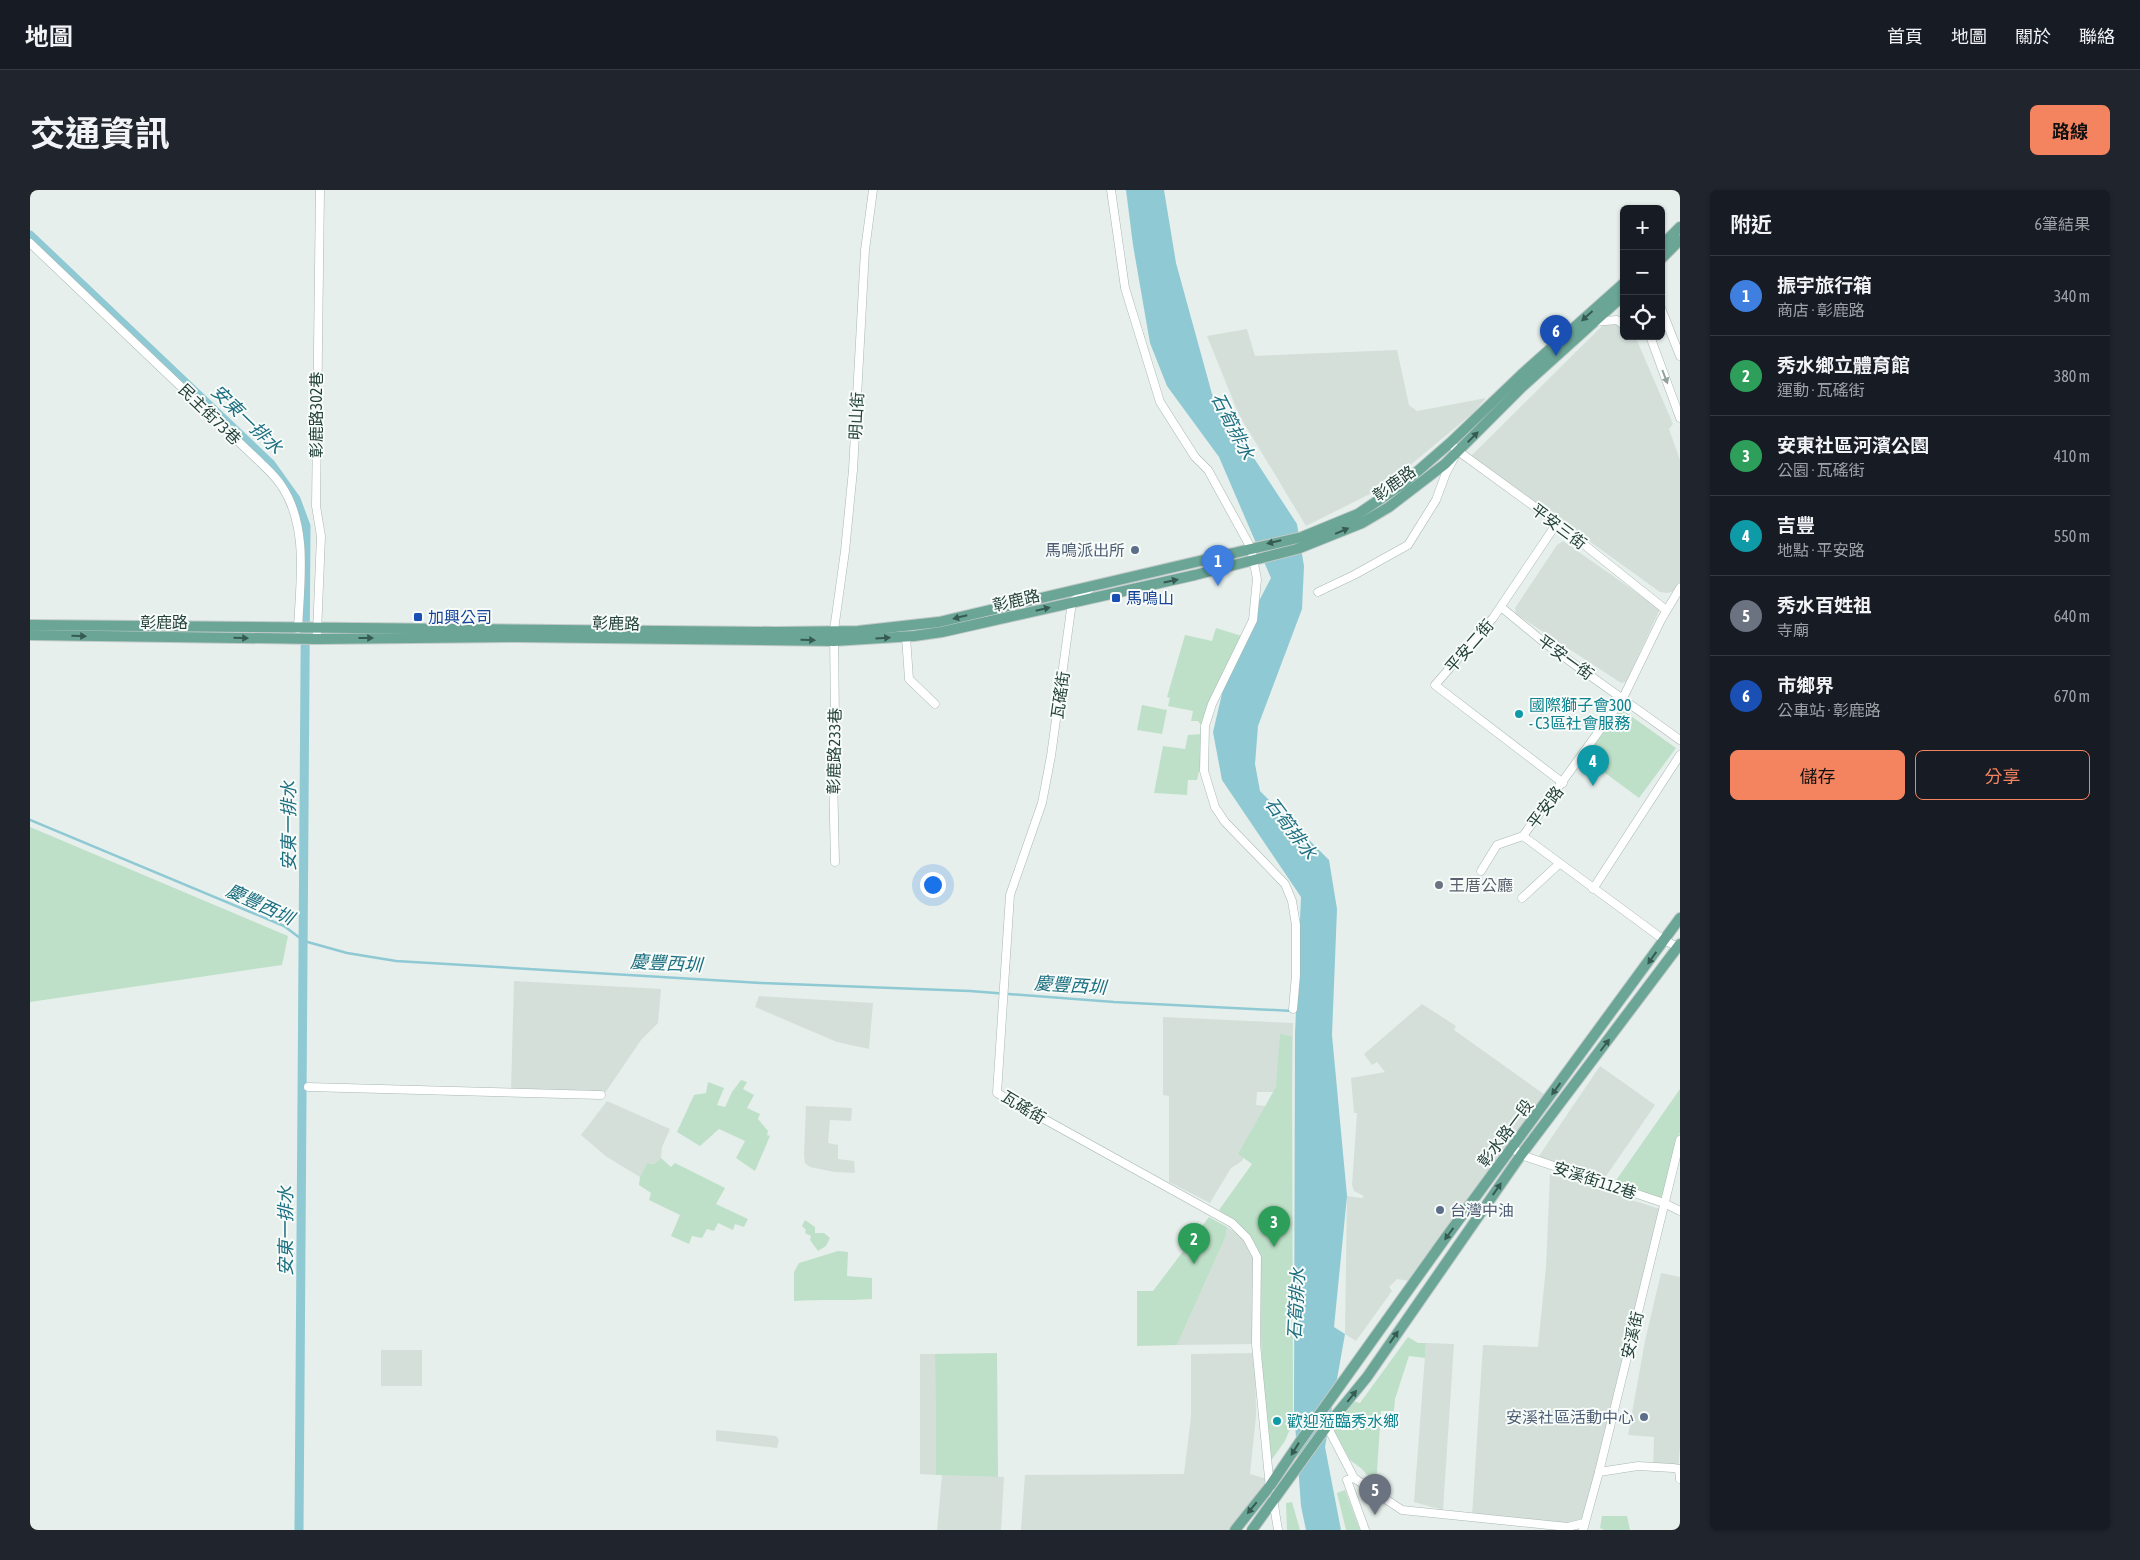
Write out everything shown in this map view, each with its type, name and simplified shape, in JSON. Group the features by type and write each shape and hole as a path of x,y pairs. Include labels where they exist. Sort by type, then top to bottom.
{"main road":[{"path":"1665,242 1680,227"},
{"path":"1665,256 1680,240"},
{"name":"彰鹿路","path":"30,635 118,631 317,634 776,632 906,637 1093,586 1302,536 1358,514 1404,483 1620,287"},
{"name":"彰鹿路","path":"834,635 858,630 940,627 1072,602 1195,575 1297,549 1362,523 1382,511 1444,464 1522,387 1620,298"},
{"name":"彰鹿路","path":"30,625 118,631"},
{"name":"彰水路一段","path":"1270,1486 1354,1366 1680,918"},
{"name":"彰水路一段","path":"1274,1500 1327,1426 1367,1377 1521,1155 1679,946"},
{"path":"1235,1530 1270,1486"},
{"path":"1252,1530 1274,1500"}],"street":[{"name":"彰鹿路302巷","path":"317,634 321,536 316,506 320,190"},
{"name":"明山街","path":"834,635 852,479 865,250 873,190"},
{"path":"1111,190 1125,288 1160,402 1195,457 1208,470 1253,547 1256,559 1257,579 1253,620 1212,704 1204,750 1204,771 1215,807 1225,822 1285,884 1292,901 1296,935 1296,975 1293,1009"},
{"name":"民主街73巷","path":"30,243 281,484 291,504 299,530 298,633"},
{"path":"1665,318 1680,356"},
{"path":"1593,322 1616,320 1620,322"},
{"path":"1650,340 1680,418"},
{"name":"平安三街","path":"1450,443 1458,451 1557,523 1666,610"},
{"path":"1318,592 1354,575 1408,545 1436,500 1446,473 1458,451"},
{"name":"平安二街","path":"1557,523 1501,607 1435,685 1562,783"},
{"path":"1072,602 1093,586"},
{"name":"平安路","path":"1679,946 1664,940 1522,836 1623,698 1666,610 1680,588"},
{"name":"瓦磘街","path":"1072,602 1051,756 1042,803 1010,895 998,1093 1232,1223 1247,1238 1257,1257 1256,1344 1270,1486 1278,1530"},
{"name":"平安一街","path":"1501,607 1546,644 1680,740"},
{"name":"彰鹿路233巷","path":"834,635 835,725 833,775 835,862"},
{"path":"906,637 910,680 935,704"},
{"path":"1593,889 1680,755"},
{"path":"1481,871 1497,845 1522,836"},
{"path":"1522,898 1559,864"},
{"path":"308,1088 601,1095"},
{"name":"安溪街","path":"1584,1527 1680,1140"},
{"name":"安溪街112巷","path":"1512,1148 1521,1155 1664,1203 1680,1211"},
{"path":"1327,1426 1354,1478 1402,1510 1557,1528 1584,1527"},
{"path":"1599,1472 1638,1466 1674,1468 1679,1470 1680,1479"},
{"path":"1354,1478 1347,1480 1365,1530"}],"shaded area":[{"path":"1605,323 1620,325 1620,340 1637,340 1673,424 1669,429 1680,460 1680,582 1674,591 1668,593 1660,592 1471,456"},
{"path":"1247,329 1255,356 1397,350 1409,405 1417,411 1486,398 1474,412 1384,487 1306,526 1239,415 1207,336"},
{"path":"1563,541 1660,609 1626,682 1621,683 1516,614 1515,608 1557,545"},
{"path":"514,981 661,989 658,1023 641,1040 605,1093 511,1090"},
{"path":"759,996 873,1003 869,1049 837,1042 755,1007"},
{"path":"1422,1004 1456,1026 1454,1030 1548,1097 1410,1281 1397,1279 1389,1287 1392,1291 1356,1341 1345,1334 1347,1196 1362,1198 1364,1196 1354,1191 1352,1185 1357,1113 1354,1113 1351,1078 1385,1072 1377,1062 1372,1065 1364,1054"},
{"path":"1163,1017 1293,1023 1292,1092 1257,1092 1256,1105 1265,1106 1264,1119 1242,1161 1231,1168 1210,1203 1169,1182 1169,1096 1163,1095"},
{"path":"1600,1066 1655,1105 1602,1182 1537,1159"},
{"path":"607,1101 670,1129 662,1147 661,1158 654,1164 647,1163 640,1177 607,1157 581,1135"},
{"path":"806,1106 852,1108 851,1121 830,1120 828,1143 838,1145 838,1159 854,1161 855,1173 834,1172 810,1167 805,1163"},
{"path":"1550,1174 1660,1209 1586,1525 1472,1516 1483,1345 1538,1347 1546,1267"},
{"path":"1227,1227 1242,1237 1253,1250 1256,1344 1177,1345 1226,1236"},
{"path":"1661,1273 1680,1277 1680,1445 1678,1471 1653,1470 1654,1437 1628,1435 1645,1341"},
{"path":"1426,1343 1454,1344 1443,1510 1414,1502"},
{"path":"381,1350 422,1350 422,1386 381,1386"},
{"path":"1255,1353 1256,1416 1250,1474 1267,1479 1231,1530 1021,1530 1025,1475 1184,1474 1191,1417 1191,1354"},
{"path":"920,1354 935,1354 936,1475 920,1474"},
{"path":"716,1430 776,1436 779,1440 777,1448 716,1441"},
{"path":"942,1475 1004,1477 1001,1530 937,1530"}],"green space":[{"path":"1216,628 1245,637 1205,730 1198,721 1191,721 1193,711 1168,706 1170,698 1167,697 1185,635 1212,641"},
{"path":"1142,705 1167,710 1162,734 1137,730"},
{"path":"1621,709 1676,748 1639,798 1585,758"},
{"path":"1203,734 1203,754 1197,780 1188,780 1187,795 1154,793 1163,746 1185,749 1188,735"},
{"path":"30,827 288,936 282,965 30,1002"},
{"path":"1280,1034 1292,1036 1293,1422 1285,1441 1265,1469 1261,1260 1249,1234 1219,1210 1252,1164 1238,1154 1276,1087"},
{"path":"741,1080 747,1082 743,1089 754,1095 747,1108 760,1114 758,1119 768,1131 767,1135 770,1136 755,1171 736,1158 745,1141 719,1129 700,1146 677,1132 694,1095 706,1093 708,1082 724,1088 717,1105 725,1107 732,1092"},
{"path":"1680,1089 1680,1132 1664,1196 1660,1198 1618,1187 1617,1179"},
{"path":"661,1158 671,1167 675,1163 725,1188 716,1204 748,1219 744,1227 735,1224 733,1230 718,1223 714,1231 707,1229 702,1238 692,1236 689,1244 671,1236 680,1215 649,1200 651,1193 639,1185 640,1177 647,1163 654,1164"},
{"path":"1209,1217 1227,1227 1226,1236 1177,1345 1137,1346 1137,1291 1153,1291"},
{"path":"805,1220 815,1227 815,1233 824,1233 830,1238 826,1246 818,1251 810,1240 811,1236 805,1233 806,1230 802,1226"},
{"path":"838,1251 848,1252 847,1276 872,1278 872,1299 794,1301 794,1272 799,1263"},
{"path":"1408,1337 1418,1343 1426,1343 1425,1358 1409,1356 1395,1399 1394,1411 1381,1411 1376,1486 1362,1469 1350,1460 1331,1425 1349,1400 1360,1403"},
{"path":"997,1353 998,1477 936,1475 935,1354"},
{"path":"1345,1490 1360,1530 1346,1530 1337,1493"},
{"path":"1292,1502 1300,1530 1287,1530 1286,1503"},
{"path":"1602,1516 1627,1516 1630,1530 1604,1530 1600,1528"}],"water":[{"name":"石筍排水","path":"1126,190 1164,190 1176,263 1212,394 1297,524 1304,566 1302,609 1258,726 1255,764 1260,791 1329,860 1337,909 1332,1035 1347,1196 1334,1327 1345,1334 1325,1447 1341,1530 1306,1530 1301,1506 1294,1410 1295,1034 1301,897 1222,780 1213,732 1226,677 1234,655 1253,629 1259,601 1271,578 1219,457 1167,386 1150,343 1133,245"}],"waterway":[{"name":"安東一排水","path":"30,235 271,464 296,499 306,526 299,1530"},
{"name":"慶豐西圳","path":"30,820 284,926 304,941 347,953 396,961 761,983 970,991 1114,1002 1293,1011"}],"place":[{"name":"市鄉界","path":"1556,356"},
{"name":"馬鳴派出所","path":"1135,550"},
{"name":"振宇旅行箱","path":"1218,586"},
{"name":"馬鳴山","path":"1116,598"},
{"name":"加興公司","path":"418,617"},
{"name":"國際獅子會300 - C3區社會服務","path":"1519,714"},
{"name":"吉豐","path":"1593,786"},
{"name":"王厝公廳","path":"1439,885"},
{"name":"台灣中油","path":"1440,1210"},
{"name":"安東社區河濱公園","path":"1274,1247"},
{"name":"秀水鄉立體育館","path":"1194,1264"},
{"name":"安溪社區活動中心","path":"1644,1417"},
{"name":"歡迎蒞臨秀水鄉","path":"1277,1421"},
{"name":"秀水百姓祖","path":"1375,1515"}]}
